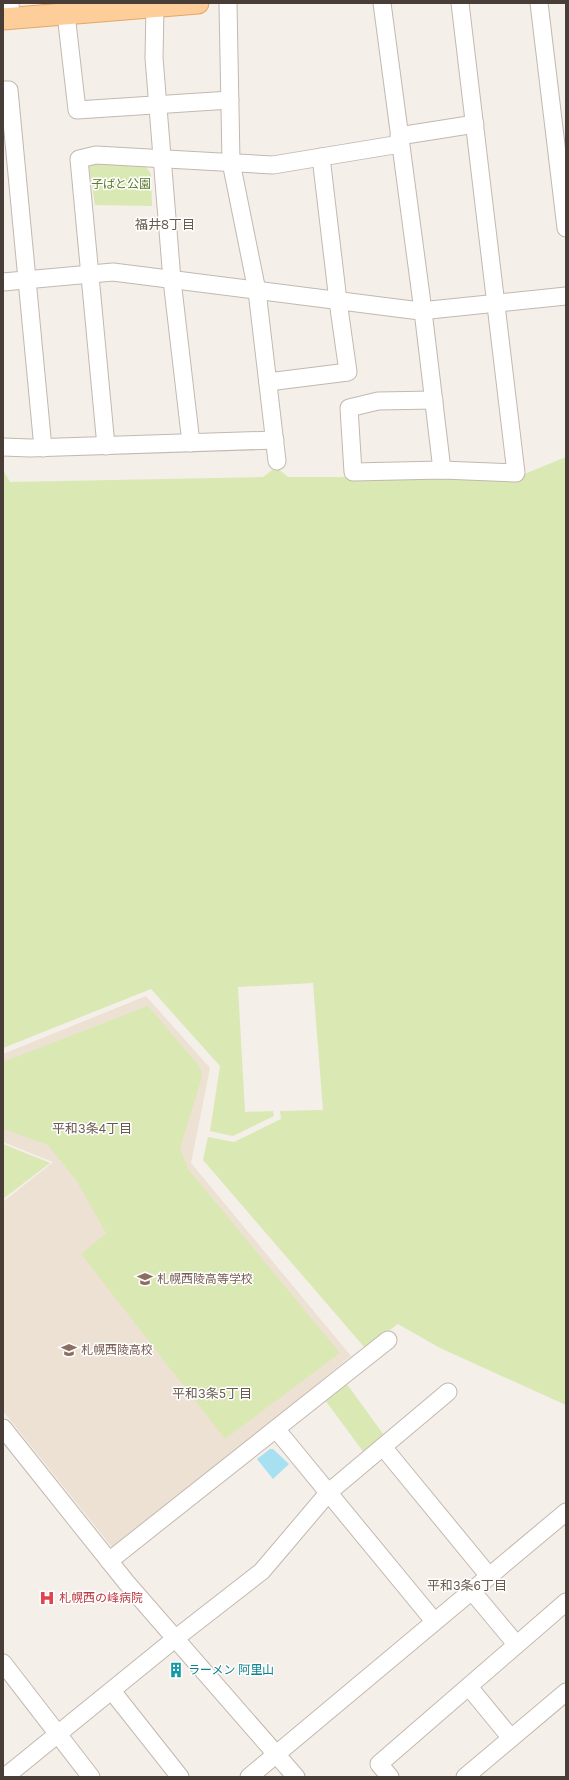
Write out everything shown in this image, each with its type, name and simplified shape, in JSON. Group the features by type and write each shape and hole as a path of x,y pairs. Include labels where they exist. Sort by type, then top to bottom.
{"main road":[{"path":"8,14 66,14 198,3"}],"street":[{"path":"228,3 231,162 257,291 277,461"},
{"path":"382,3 399,140 423,311 442,470"},
{"path":"434,400 378,402 349,408 353,472 442,470 516,473 460,3"},
{"path":"539,3 566,228"},
{"path":"167,5 154,58 172,280 191,443"},
{"path":"66,14 77,110 158,106 230,100"},
{"path":"3,90 9,90 43,448"},
{"path":"106,446 79,159 96,155 273,165 321,157 475,124"},
{"path":"268,382 348,372 321,157"},
{"path":"3,282 113,272 423,311 566,296"},
{"path":"3,447 43,448 275,440"},
{"path":"110,1561 388,1340"},
{"path":"5,1777 176,1638 262,1571 329,1492 448,1392"},
{"path":"3,1428 110,1561 296,1777"},
{"path":"276,1429 434,1621"},
{"path":"383,1447 489,1576"},
{"path":"249,1777 471,1590 564,1518"},
{"path":"471,1590 516,1644"},
{"path":"390,1777 379,1764 566,1602"},
{"path":"3,1663 91,1777"},
{"path":"469,1687 511,1738"},
{"path":"112,1691 180,1777"},
{"path":"465,1777 566,1692"}],"shaded area":[{"name":"札幌西陵高等学校","path":"146,996 210,1068 191,1163 351,1356 115,1551 3,1411 3,1202 53,1162 3,1142 3,1054"}],"green space":[{"name":"子ばと公園","path":"96,162 144,164 151,174 152,206 95,205 89,167"},
{"path":"566,457 566,1405 440,1348 398,1324 365,1348 203,1160 208,1137 234,1142 281,1119 280,1111 323,1110 313,983 238,987 245,1112 273,1111 274,1116 233,1136 210,1131 220,1066 151,989 3,1048 3,470 10,482 263,477 276,467 288,477 517,477"},
{"path":"148,1006 200,1067 202,1077 180,1148 188,1169 340,1353 225,1439 81,1254 106,1233 76,1180 48,1145 3,1129 3,1062"},
{"path":"3,1144 50,1163 3,1199"},
{"path":"346,1383 386,1438 365,1454 325,1400"}],"water":[{"path":"270,1449 273,1449 289,1464 273,1479 257,1459"}],"place":[{"name":"札幌西陵高等学校","path":"145,1279"},
{"name":"札幌西陵高校","path":"69,1350"},
{"name":"札幌西の峰病院","path":"47,1598"},
{"name":"ラーメン 阿里山","path":"176,1670"}],"district":[{"name":"福井8丁目","path":"165,224"},
{"name":"平和3条4丁目","path":"92,1128"},
{"name":"平和3条5丁目","path":"212,1393"},
{"name":"平和3条6丁目","path":"467,1585"}]}
